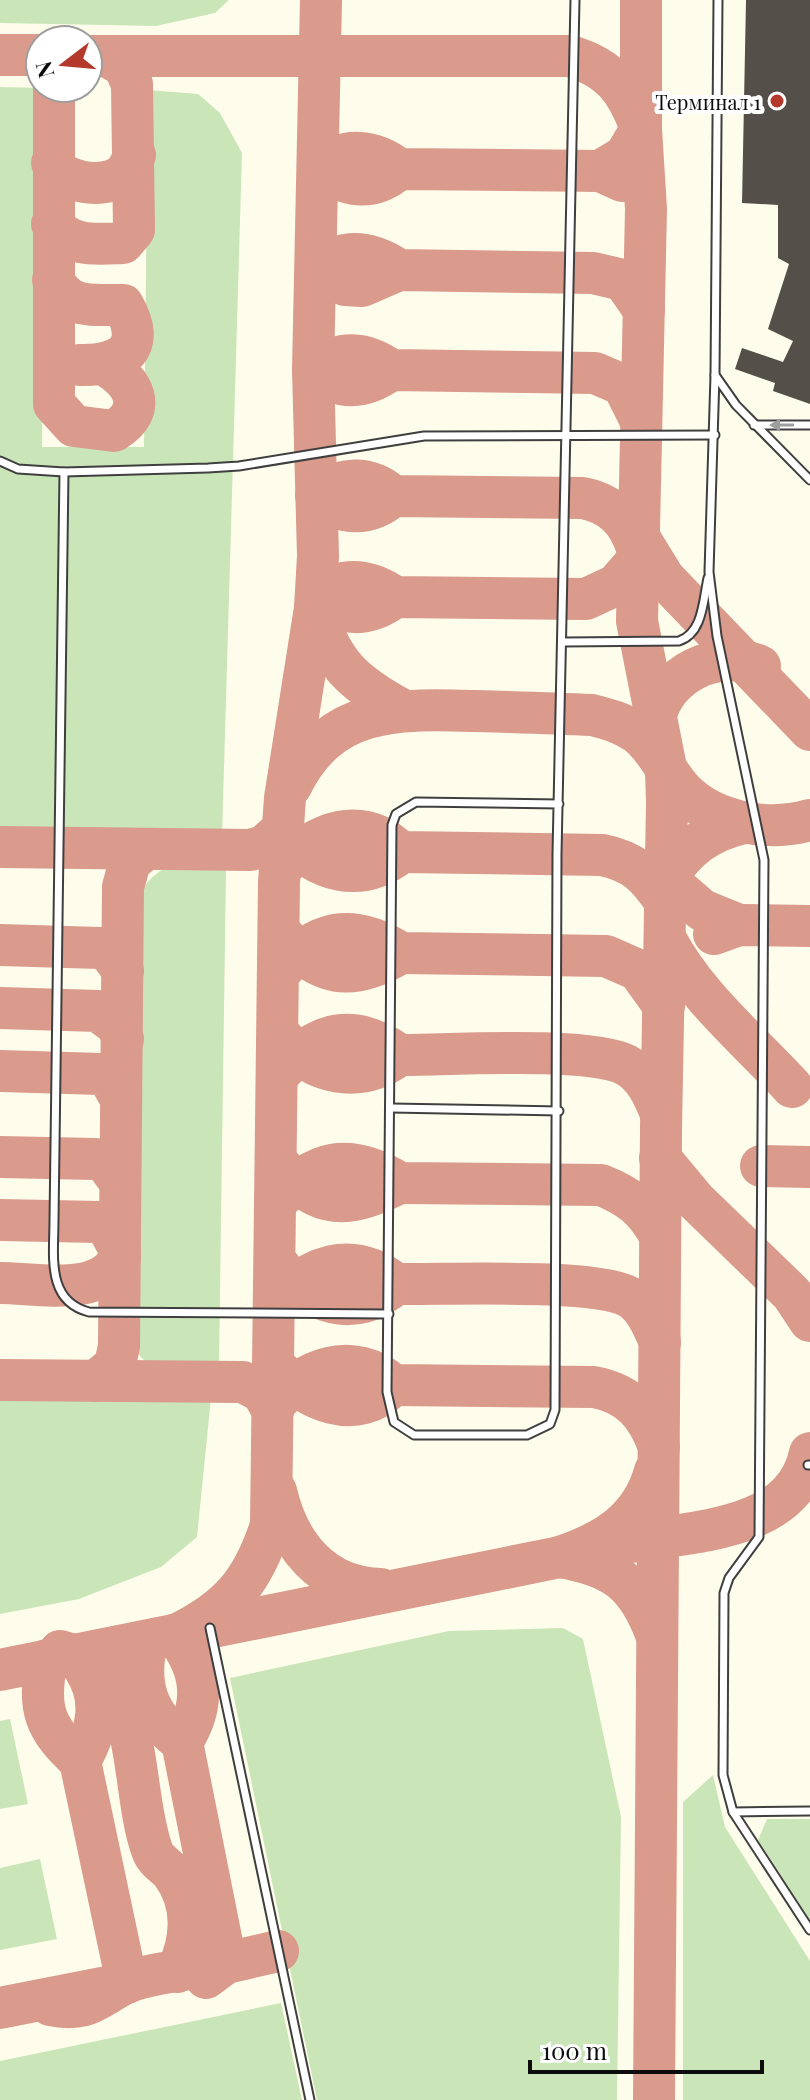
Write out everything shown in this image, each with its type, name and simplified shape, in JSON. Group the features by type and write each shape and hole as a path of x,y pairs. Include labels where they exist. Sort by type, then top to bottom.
{"lane":[{"path":"559,804 428,802 405,806 396,814 391,845 389,1410 401,1430 414,1435 527,1435 550,1424 555,1410 559,804 575,0"},
{"path":"564,642 679,641 688,638 700,617 709,572 715,435 718,0"},
{"path":"715,375 754,425 810,480"},
{"path":"754,425 810,425"},
{"path":"0,461 18,469 64,472 239,466 424,436 715,435"},
{"path":"64,472 54,1256 62,1297 73,1308 89,1312 389,1314"},
{"path":"709,572 717,636 764,860 760,1515 759,1537 729,1578 724,1593 723,1775 733,1812 810,1930"},
{"path":"391,1108 559,1111"},
{"path":"210,1628 310,2100"},
{"path":"733,1812 810,1811"}],"green space":[{"path":"0,0 229,0 215,13 156,26 0,23"},
{"path":"0,87 24,88 24,104 45,104 42,447 144,447 148,90 198,94 220,113 242,153 222,836 0,836"},
{"path":"168,866 217,866 226,869 219,1364 210,1370 188,1375 165,1372 145,1360 137,1352 129,1327 135,913 145,885"},
{"path":"211,1398 197,1537 161,1567 79,1599 0,1614 0,1399"},
{"path":"563,1628 583,1639 621,1817 617,2100 317,2100 230,1678 449,1631"},
{"path":"10,1719 28,1804 0,1809 0,1721"},
{"path":"713,1775 725,1827 810,1961 810,2100 683,2100 683,1802"},
{"path":"767,1819 810,1819 810,1920 758,1840"},
{"path":"40,1859 57,1939 0,1950 0,1868"},
{"path":"281,2003 302,2100 0,2100 0,2061"}],"building":[{"name":"Терминал 1","path":"746,0 810,0 810,404 773,391 775,383 735,369 742,348 783,362 793,341 768,329 789,264 778,258 778,205 742,203"}],"taxiway":[{"path":"176,1635 211,1615 237,1591 256,1562 271,1525 279,882 285,798 315,608 318,556 313,369 321,0"},
{"path":"641,0 641,129 646,209 637,621 666,768 667,804 661,1129 654,2100"},
{"path":"0,55 24,55"},
{"path":"104,56 570,56 596,67 616,82 630,103 641,129 625,156 600,171"},
{"path":"52,224 67,237 94,244 123,243 134,230 132,84 124,66 106,56"},
{"path":"54,104 54,404 74,426 114,431 131,414 134,396 130,387 105,365"},
{"path":"399,169 370,184 350,183 320,169 339,156 359,153 370,154 399,169 600,171 622,181"},
{"path":"52,163 64,175 94,183 113,180 123,174 135,155"},
{"path":"399,270 368,255 358,254 338,257 317,268 345,285 362,286 399,270 593,273 623,280 644,310"},
{"path":"53,280 67,297 83,304 123,305 130,320 133,333 127,352 108,362 80,365"},
{"path":"391,370 371,359 352,355 333,358 313,369 332,381 352,385 371,381 391,370 595,373 623,385 641,421"},
{"path":"393,496 374,484 355,480 335,484 316,495 335,507 354,511 374,508 393,496 583,498 602,504 618,515 629,529 637,548"},
{"path":"637,534 664,578 810,730"},
{"path":"395,597 375,586 356,582 336,585 316,595 334,608 354,612 375,608 395,597 586,599 616,585 636,562"},
{"path":"315,608 328,643 346,669 370,690 401,709"},
{"path":"655,719 669,689 695,669 727,660 760,666"},
{"path":"291,786 307,760 325,740 368,718 419,711 592,715 621,724 637,733 683,791 710,811 760,825 810,820"},
{"path":"739,925 702,910 666,879 699,842 744,823"},
{"path":"0,847 250,850 264,846 282,830"},
{"path":"280,869 301,850 326,836 339,832 367,832 381,837 402,852 602,855 623,861 639,871 666,903"},
{"path":"282,834 309,857 339,870 370,869 402,852"},
{"path":"96,1381 115,1365 119,1346 123,887 130,862 146,849"},
{"path":"714,934 739,925 810,926"},
{"path":"281,933 308,959 336,971 366,969 401,953"},
{"path":"278,974 292,959 320,940 350,934 383,943 401,953 606,956 638,970 664,1006"},
{"path":"665,938 707,998 792,1087"},
{"path":"0,945 100,948 110,953 123,971"},
{"path":"0,1008 98,1011 117,1025 123,1039"},
{"path":"277,1077 305,1050 334,1036 365,1037 400,1055 582,1055 608,1059 633,1069 648,1086 661,1114"},
{"path":"282,1037 307,1060 337,1072 369,1070 400,1055"},
{"path":"0,1071 101,1074 109,1078 121,1099"},
{"path":"0,1157 96,1159 106,1163 120,1182"},
{"path":"660,1158 695,1200 792,1294 810,1321"},
{"path":"279,1164 307,1191 335,1201 365,1197 400,1183"},
{"path":"275,1204 289,1189 318,1169 348,1164 364,1166 400,1183 601,1185 636,1204 660,1236"},
{"path":"761,1166 810,1167"},
{"path":"0,1220 99,1222 108,1228 120,1250"},
{"path":"0,1283 49,1286 83,1283 111,1271 120,1258"},
{"path":"277,1263 303,1288 332,1302 364,1302 396,1284"},
{"path":"274,1304 316,1271 347,1264 379,1273 396,1284 585,1287 611,1291 635,1301 648,1317 660,1342"},
{"path":"273,1407 285,1393 313,1373 345,1366 378,1374 393,1385 594,1387 618,1395 636,1407 659,1447"},
{"path":"277,1368 302,1390 332,1403 364,1403 379,1397 393,1385"},
{"path":"0,1380 243,1382 262,1392 273,1411"},
{"path":"631,1542 711,1530 763,1513 784,1498 800,1479 810,1453"},
{"path":"0,1670 560,1557 592,1544 620,1527 641,1503 655,1471"},
{"path":"276,1491 289,1529 311,1560 341,1581 381,1589"},
{"path":"560,1557 595,1566 621,1580 641,1602 656,1634"},
{"path":"175,1635 191,1661 198,1688 195,1715 182,1742"},
{"path":"50,2005 83,2006 135,1979 226,1963 182,1742 160,1721 147,1698 143,1671 147,1641"},
{"path":"60,1651 88,1663 108,1682 121,1706 130,1733 153,1854 172,1873 188,1909 186,1947 177,1972"},
{"path":"47,1660 43,1691 46,1716 58,1738 80,1761"},
{"path":"80,1761 91,1738 96,1714 94,1691 84,1668"},
{"path":"0,2008 127,1983 80,1761"},
{"path":"206,1978 226,1963 278,1951"}],"place":[{"name":"Терминал 1","path":"777,101"}]}
